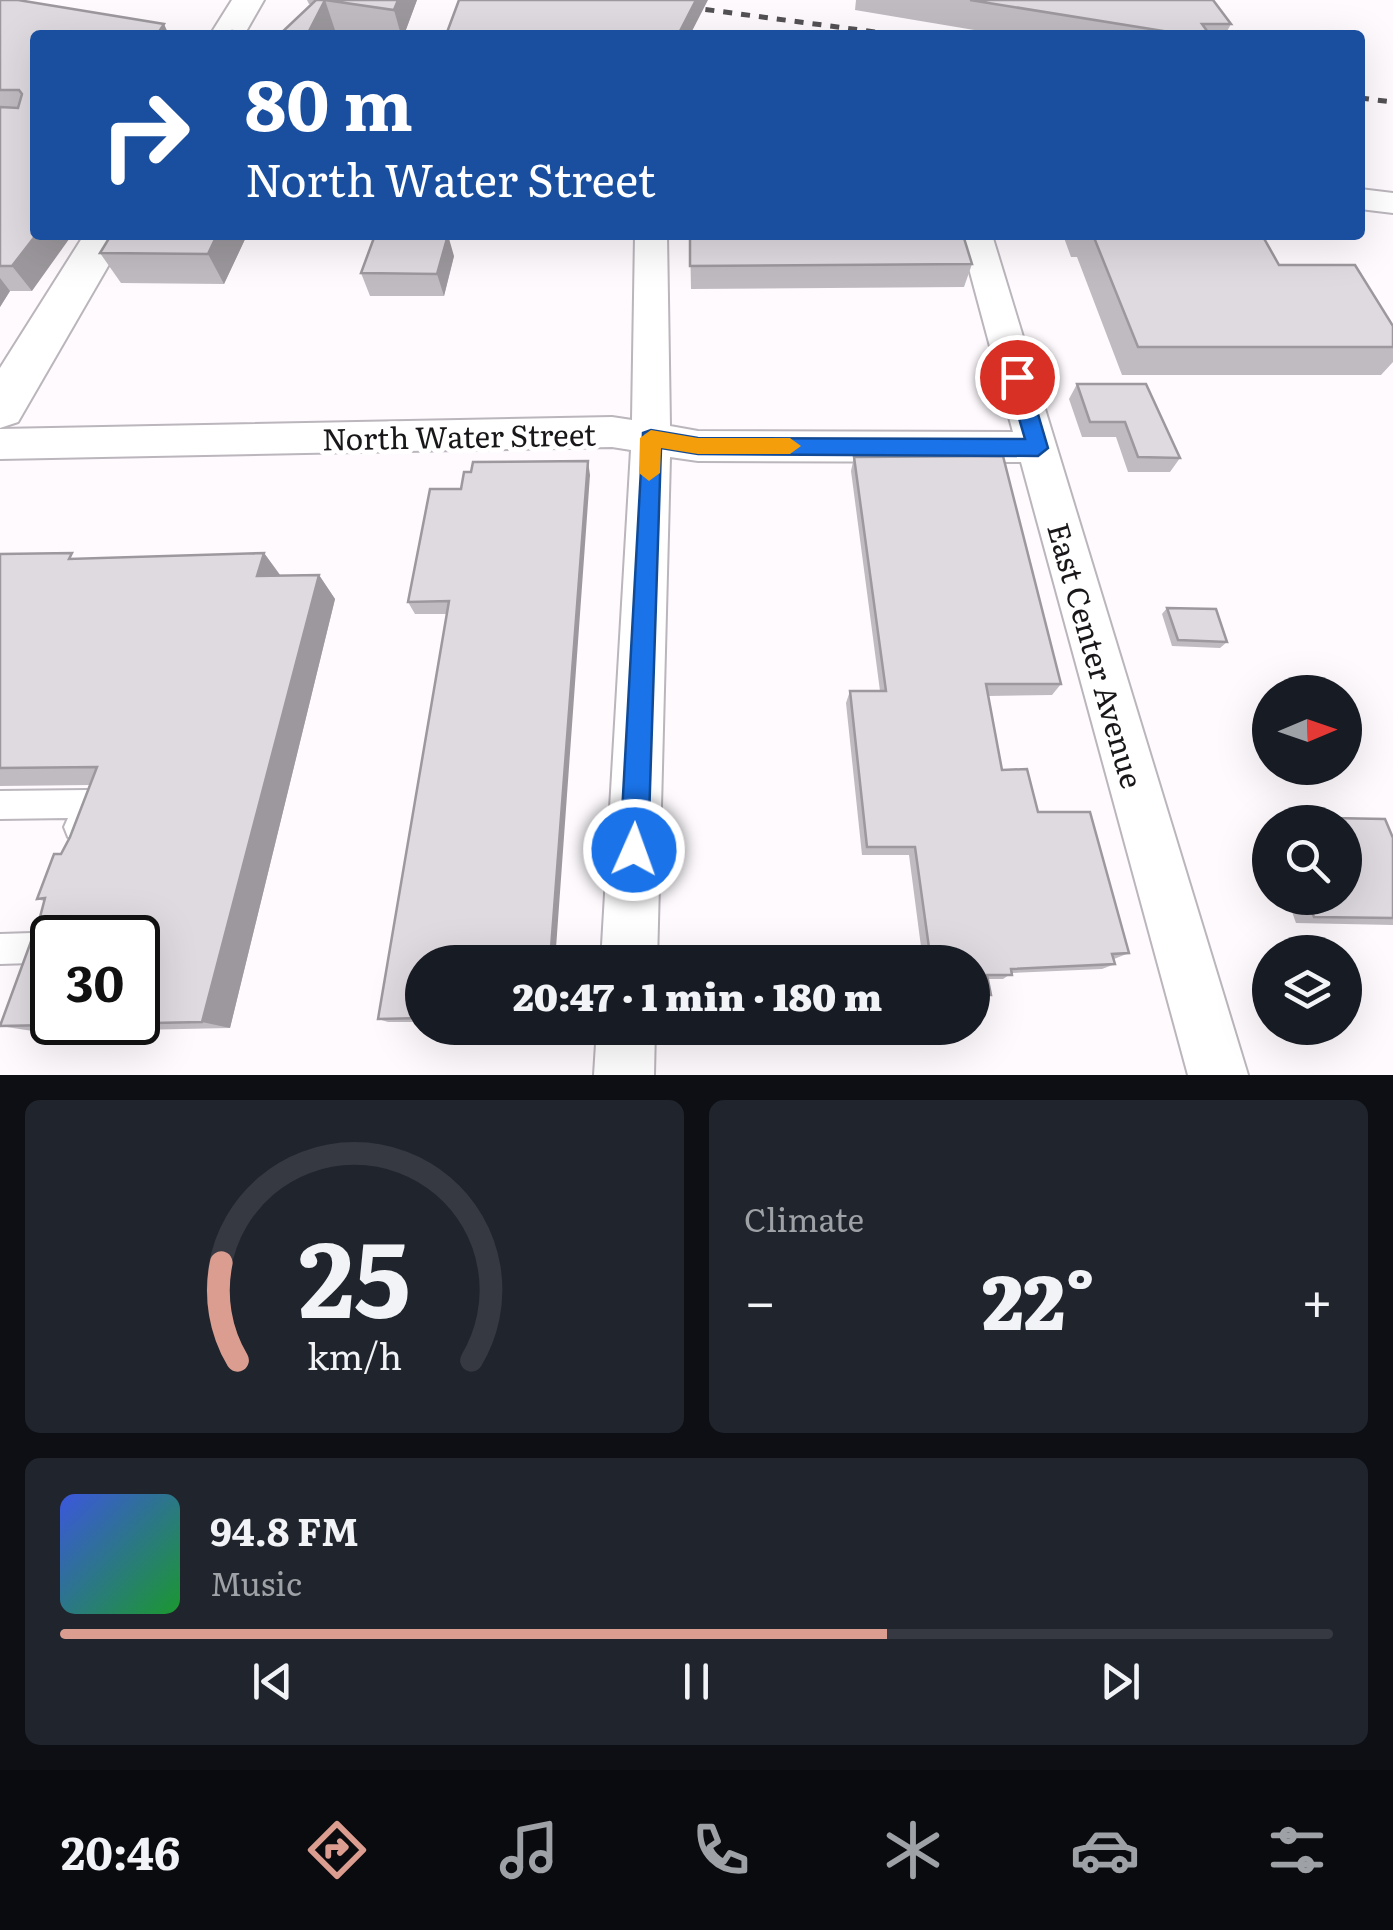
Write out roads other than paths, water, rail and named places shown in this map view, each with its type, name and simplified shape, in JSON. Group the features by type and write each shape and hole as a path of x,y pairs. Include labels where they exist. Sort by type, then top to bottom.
{"street":[{"path":"232,30 248,0"},
{"path":"1365,200 1393,204"},
{"path":"0,409 102,240"},
{"path":"630,945 651,438 651,240"},
{"name":"East Center Avenue","path":"977,240 1218,1075"},
{"name":"North Water Street","path":"0,444 612,432 698,446 1038,448"},
{"path":"624,1075 625,1045"}],"lane":[{"path":"0,806 87,804 66,858"},
{"path":"0,949 35,939 19,982"}],"railway":[{"path":"634,0 860,30"},
{"path":"1365,99 1393,102"}]}
